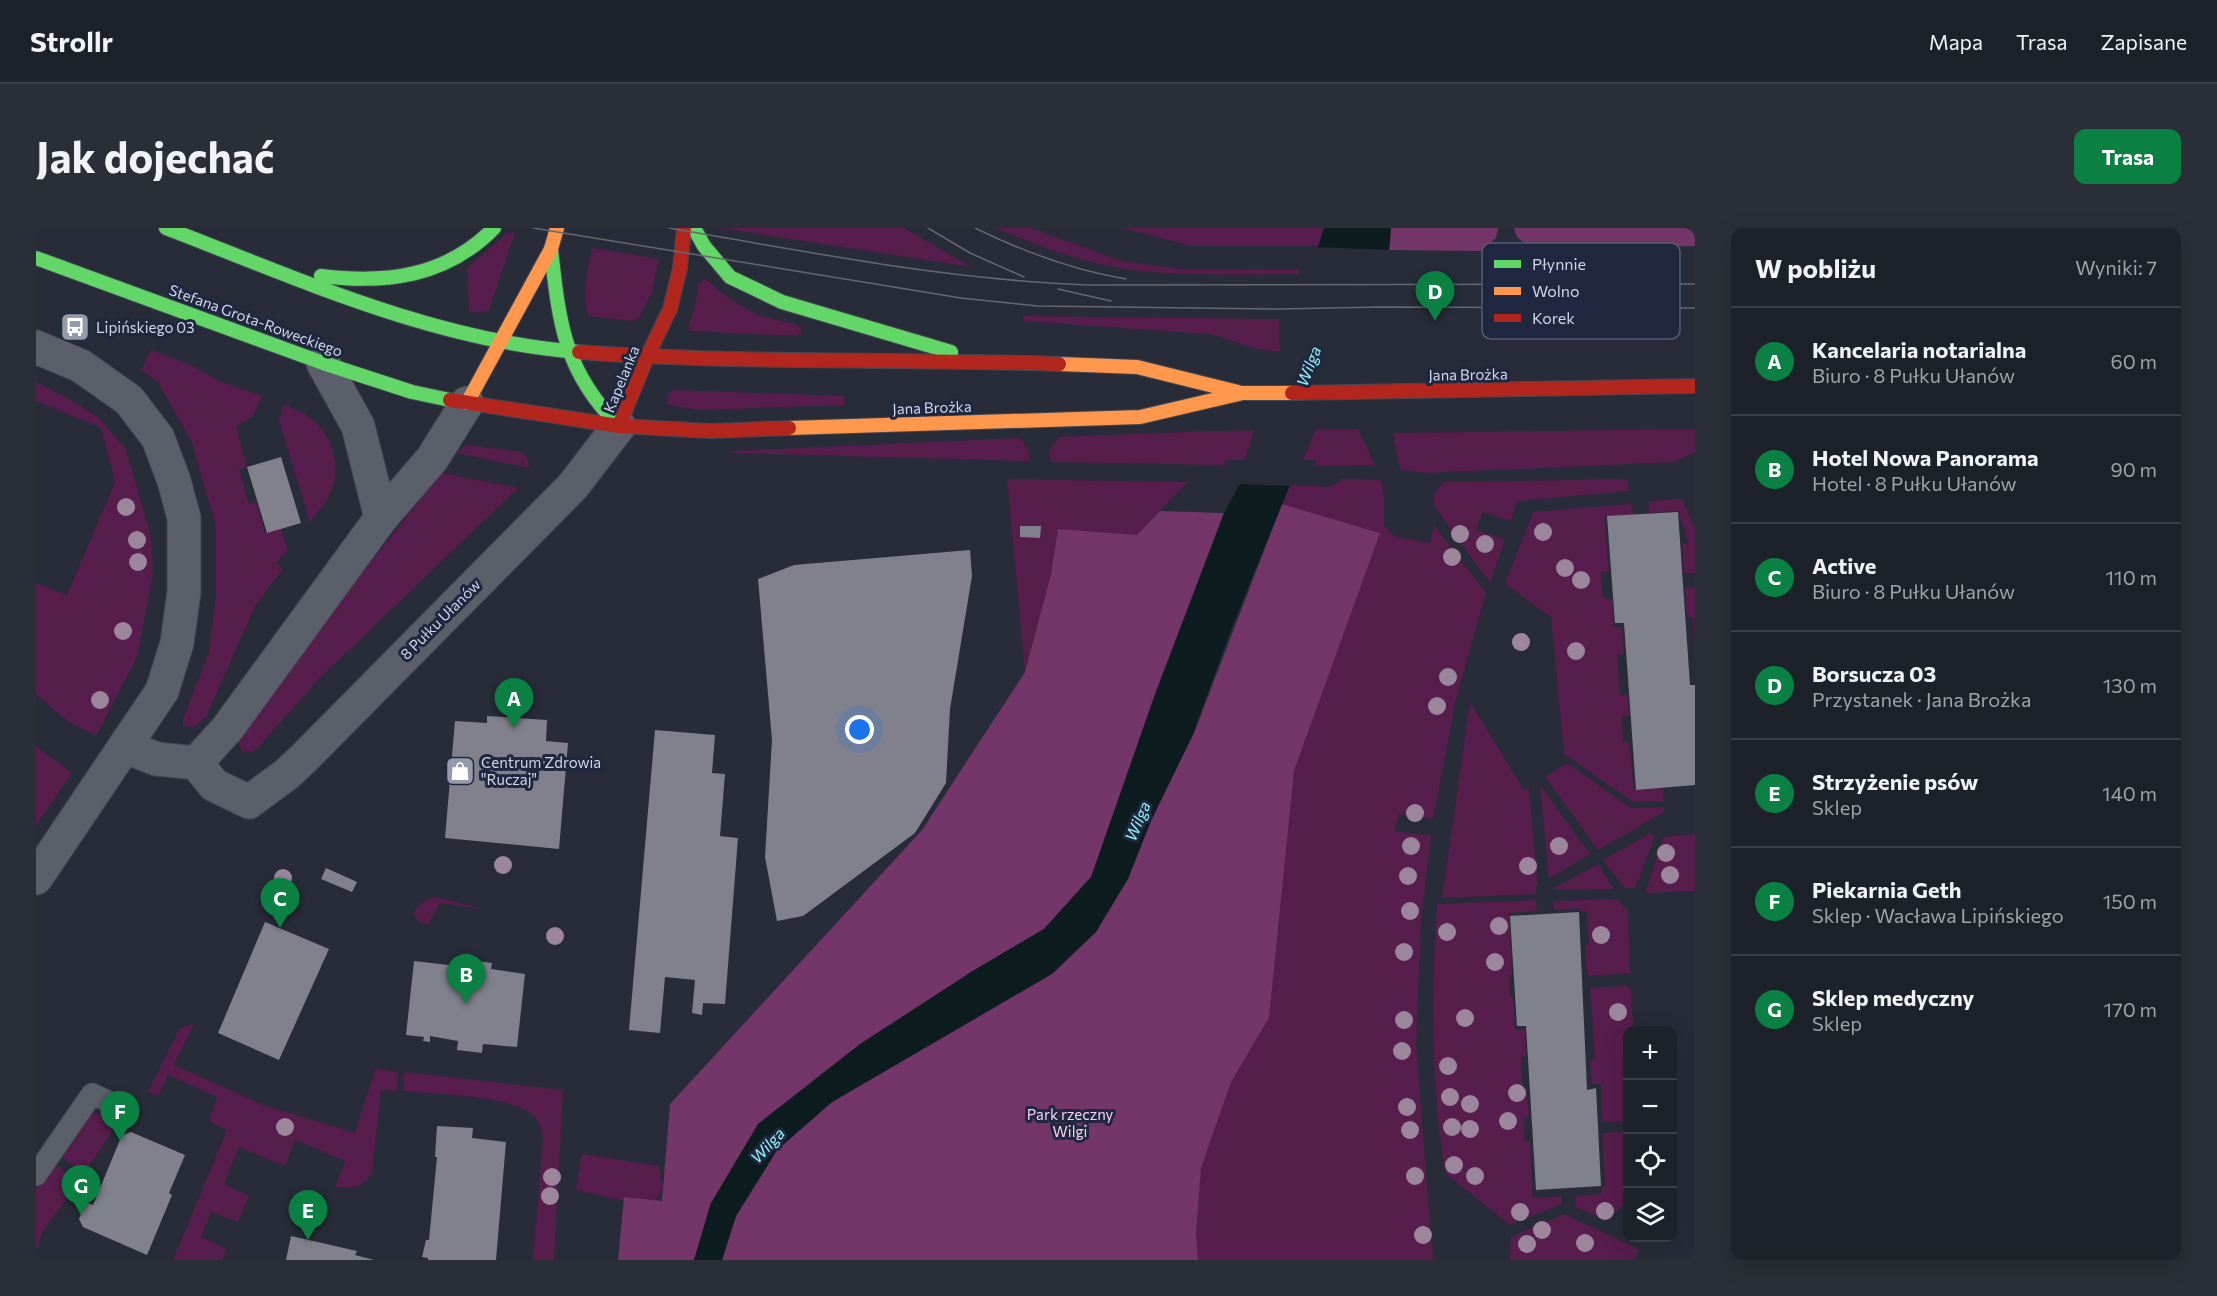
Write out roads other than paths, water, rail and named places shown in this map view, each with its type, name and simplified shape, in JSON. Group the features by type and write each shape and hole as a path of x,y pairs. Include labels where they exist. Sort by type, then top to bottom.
{"main road":[{"path":"165,228 370,306 500,341 569,351 647,357"},
{"path":"272,268 348,280 403,276 444,265 473,248 494,228"},
{"name":"Kapelanka","path":"467,403 551,249 557,228"},
{"name":"Kapelanka","path":"551,249 561,327 569,351 600,406 619,426 647,357 670,309 680,268 684,228"},
{"path":"694,228 704,246 730,277 782,302 981,361"},
{"name":"Stefana Grota-Roweckiego","path":"36,258 323,363 412,392 467,403 619,426"},
{"name":"Jana Brożka","path":"647,357 854,362 981,361 1137,367 1243,393"},
{"name":"Jana Brożka","path":"619,426 711,430 1140,417 1243,393 1365,393 1695,386"}],"street":[{"path":"36,347 81,366 129,400 158,438 174,480 184,518 184,592 177,643 162,692 36,878"},
{"path":"323,363 358,426 381,518"},
{"path":"125,747 157,759 196,763 227,729 381,518 432,459 467,403"},
{"name":"8 Pułku Ułanów","path":"196,763 214,785 249,802 287,774 573,486 619,426"}],"lane":[{"path":"36,1175 92,1094 127,1110"}],"water":[{"name":"Wilga","path":"1324,228 1391,228 1389,251 1232,627 1193,734 1151,821 1128,879 1096,932 1052,974 832,1102 777,1150 736,1216 722,1260 694,1260 711,1203 758,1124 860,1044 971,972 1044,929 1091,877 1155,694 1224,513 1241,482"}],"tram line":[{"path":"533,228 961,298 1038,306 1278,309 1482,307"},
{"path":"669,228 931,271 1036,282 1089,285 1482,284"},
{"path":"928,228 970,253 1024,277"},
{"path":"975,228 1049,259 1087,271 1126,279"},
{"path":"1680,284 1695,284"},
{"path":"1058,289 1111,301"},
{"path":"1680,308 1695,308"}],"place":[{"name":"Borsucza 03","path":"1435,321"},
{"name":"Lipińskiego 03","path":"75,327"},
{"name":"Kancelaria notarialna","path":"514,728"},
{"name":"Centrum Zdrowia \"Ruczaj\"","path":"460,771"},
{"name":"Active","path":"280,928"},
{"name":"Hotel Nowa Panorama","path":"466,1004"},
{"name":"Piekarnia Geth","path":"120,1141"},
{"name":"Sklep medyczny","path":"81,1215"},
{"name":"Strzyżenie psów","path":"308,1240"}],"park label":[{"name":"Park rzeczny Wilgi","path":"1070,1122"}]}
